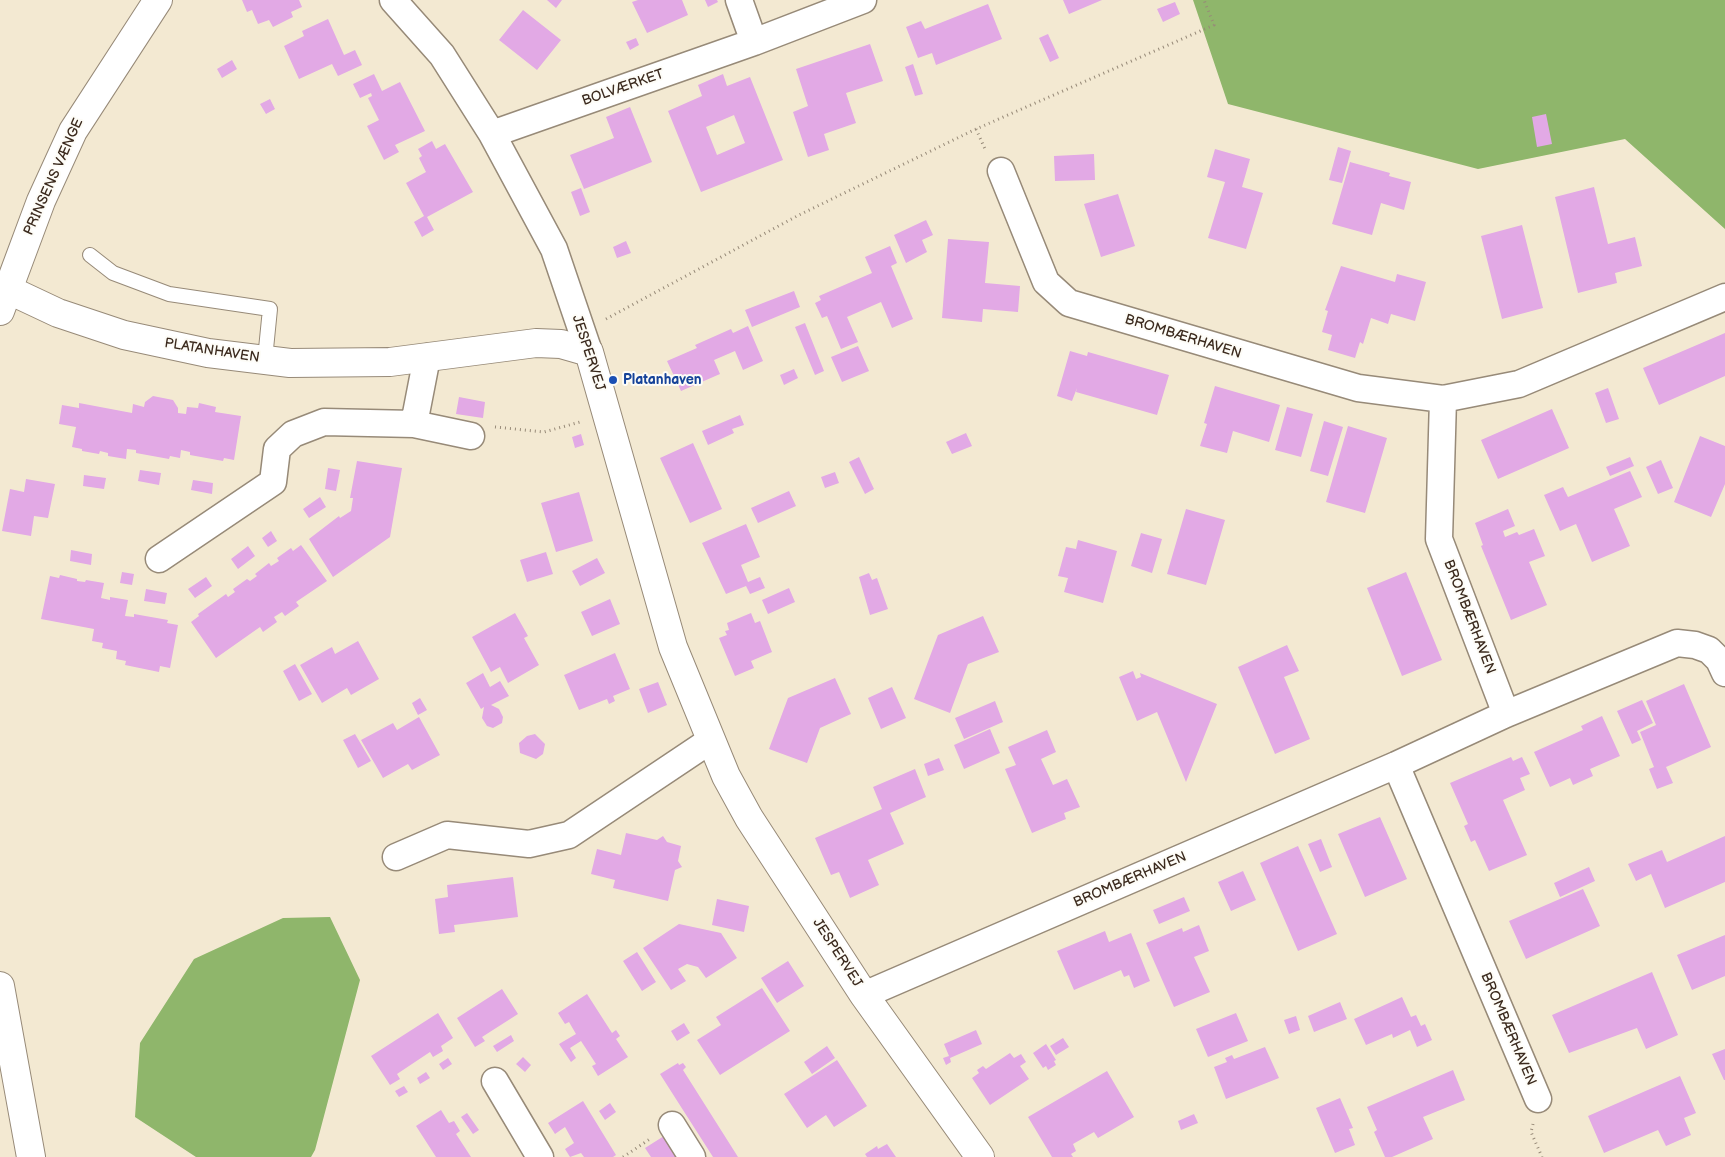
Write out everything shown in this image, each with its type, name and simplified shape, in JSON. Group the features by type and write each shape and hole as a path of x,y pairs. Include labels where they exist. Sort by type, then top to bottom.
{"street":[{"name":"PRINSENS VÆNGE","path":"4,300 41,201 73,131 158,0"},
{"name":"JESPERVEJ","path":"393,0 442,55 492,134 554,248 589,352 672,647 726,776 749,818 864,995 980,1157"},
{"path":"739,0 754,42"},
{"name":"BOLVÆRKET","path":"492,134 754,42 863,0"},
{"name":"BROMBÆRHAVEN","path":"1001,171 1046,282 1069,303 1358,388 1443,399 1519,384 1725,297"},
{"name":"PLATANHAVEN","path":"4,300 58,313 124,336 208,352 311,364 390,362 536,343 561,344 589,352"},
{"path":"414,424 427,357"},
{"name":"BROMBÆRHAVEN","path":"1443,399 1440,539 1506,714"},
{"path":"159,559 273,482 277,449 293,434 324,422 414,424 471,436"},
{"name":"BROMBÆRHAVEN","path":"864,995 1396,765 1506,714 1677,643 1695,645 1709,650 1719,660 1725,673"},
{"path":"396,857 447,835 528,844 569,836 711,740"},
{"name":"BROMBÆRHAVEN","path":"1396,765 1538,1099"},
{"path":"0,986 31,1157"},
{"path":"495,1081 540,1157"},
{"path":"672,1125 692,1157"}],"lane":[{"path":"90,255 113,273 169,294 270,309 265,359"}],"path":[{"path":"589,352 602,322 799,216 976,129 1214,25 1204,0"},
{"path":"471,436 481,426 544,432 607,415"},
{"path":"1538,1099 1531,1132 1542,1157"}],"green space":[{"path":"1193,0 1725,0 1725,229 1625,139 1478,169 1228,104"},
{"path":"330,917 360,980 315,1150 311,1157 196,1157 135,1117 140,1043 194,959 283,918"}],"building":[{"path":"242,0 299,0 302,7 291,12 293,17 273,27 269,20 258,24 252,10 247,12"},
{"path":"547,0 562,0 556,8"},
{"path":"638,0 682,0 688,15 647,33 632,2"},
{"path":"705,0 717,0 718,2 708,7"},
{"path":"1063,0 1102,0 1069,14"},
{"path":"1175,2 1180,14 1163,22 1157,9"},
{"path":"988,4 1002,39 936,65 932,53 918,58 906,27 921,21 925,29"},
{"path":"523,10 561,40 537,70 499,40"},
{"path":"328,19 344,55 355,50 362,65 338,76 332,64 299,79 284,46 304,36 302,31"},
{"path":"1048,34 1059,58 1050,62 1039,38"},
{"path":"636,38 639,45 630,50 626,42"},
{"path":"870,44 883,81 846,93 856,123 824,134 829,150 808,157 793,112 808,106 796,69"},
{"path":"232,60 237,69 222,78 217,69"},
{"path":"913,64 923,94 915,96 905,67"},
{"path":"374,74 382,91 400,82 425,131 395,145 399,152 384,160 367,126 379,120 368,98 372,96 371,93 360,98 353,84"},
{"path":"723,74 727,86 750,77 783,160 701,192 668,111 702,96 698,85","holes":["734,115 745,143 717,155 706,127"]},
{"path":"270,99 275,109 266,114 260,104"},
{"path":"630,107 652,162 584,189 570,155 614,138 606,117"},
{"path":"1546,114 1552,144 1537,147 1532,117"},
{"path":"432,141 436,149 445,144 473,192 427,217 434,230 422,237 414,222 424,216 406,183 426,172 419,158 422,156 418,149"},
{"path":"1338,147 1351,151 1342,183 1329,180"},
{"path":"1215,149 1250,159 1242,187 1263,193 1246,249 1208,238 1225,182 1207,177"},
{"path":"1094,154 1095,180 1055,181 1054,156"},
{"path":"1350,162 1390,173 1389,176 1411,182 1404,210 1381,203 1372,235 1332,224"},
{"path":"1594,187 1608,244 1635,237 1642,266 1615,273 1617,283 1578,293 1555,197"},
{"path":"581,188 590,212 580,216 571,192"},
{"path":"1118,194 1135,246 1101,257 1084,204"},
{"path":"926,220 933,235 922,240 927,252 906,263 894,235"},
{"path":"1522,225 1543,308 1502,319 1481,236"},
{"path":"948,239 989,242 985,283 1020,286 1018,312 983,309 982,322 942,318"},
{"path":"626,241 631,253 617,258 613,247"},
{"path":"890,246 897,263 891,266 913,319 892,328 881,302 847,317 858,342 841,349 827,316 822,318 815,303 821,300 819,296 872,273 865,257"},
{"path":"1341,266 1395,282 1397,274 1426,282 1415,321 1391,314 1388,324 1371,318 1363,344 1360,342 1355,358 1328,350 1332,335 1322,332 1328,311 1325,310"},
{"path":"794,291 800,307 752,327 745,310"},
{"path":"805,323 824,371 815,375 795,327"},
{"path":"748,326 763,361 743,370 735,351 714,360 720,374 681,391 667,361 697,348 695,345 731,329 733,333"},
{"path":"1725,333 1725,376 1659,405 1643,368"},
{"path":"858,346 869,371 842,382 831,357"},
{"path":"1070,351 1087,356 1088,352 1169,375 1157,415 1076,392 1077,388 1072,401 1057,396"},
{"path":"794,369 798,378 784,385 780,375"},
{"path":"1215,386 1280,405 1269,442 1233,431 1227,453 1200,446 1207,424 1204,423"},
{"path":"1608,388 1619,419 1606,423 1595,393"},
{"path":"153,396 173,400 178,408 178,413 186,414 187,407 198,408 199,403 216,407 215,412 241,416 234,460 224,458 223,461 190,455 190,452 181,450 180,458 170,456 169,459 136,453 136,450 127,449 126,459 108,456 108,453 100,451 99,454 82,451 82,449 72,447 76,427 59,424 62,405 79,408 79,403 132,413 133,404 144,407 145,402"},
{"path":"459,397 485,402 483,418 456,414"},
{"path":"1287,407 1313,414 1301,457 1275,450"},
{"path":"1552,409 1569,448 1498,479 1481,440"},
{"path":"740,415 744,425 732,429 734,433 708,445 702,431"},
{"path":"1324,421 1343,427 1328,476 1310,471"},
{"path":"1348,426 1387,438 1365,513 1326,502"},
{"path":"966,433 972,446 952,454 946,442"},
{"path":"581,434 584,445 575,448 572,437"},
{"path":"1700,436 1725,446 1725,484 1711,517 1674,502"},
{"path":"693,443 722,509 690,523 660,458"},
{"path":"859,457 874,489 865,494 849,462"},
{"path":"1630,457 1634,466 1610,476 1606,467"},
{"path":"1661,460 1673,488 1658,494 1646,467"},
{"path":"357,461 402,468 390,537 333,577 309,539 339,516 340,518 351,511 353,498 350,498"},
{"path":"328,468 340,470 336,491 325,489"},
{"path":"140,470 161,473 159,485 138,481"},
{"path":"1630,471 1642,497 1614,509 1630,546 1592,562 1576,524 1560,531 1544,495 1563,487 1568,497"},
{"path":"835,472 839,483 825,488 821,477"},
{"path":"84,475 106,478 104,489 83,486"},
{"path":"26,479 55,484 48,518 34,516 31,536 2,531 10,489 24,492"},
{"path":"193,480 213,483 212,494 191,490"},
{"path":"789,491 796,506 758,523 751,508"},
{"path":"579,492 593,541 556,552 541,503"},
{"path":"320,497 326,507 309,518 303,509"},
{"path":"1186,509 1225,520 1206,585 1167,574"},
{"path":"1508,509 1515,526 1503,531 1505,537 1517,532 1519,535 1534,529 1545,556 1529,562 1547,605 1511,620 1481,546 1483,545 1475,523"},
{"path":"746,524 760,557 741,565 748,582 760,577 765,588 750,594 746,586 726,594 702,543"},
{"path":"271,531 277,541 268,547 262,538"},
{"path":"1141,533 1162,539 1152,573 1131,566"},
{"path":"1078,540 1117,551 1103,603 1064,592 1068,578 1058,576 1066,547 1076,549"},
{"path":"301,545 327,581 296,602 299,606 285,616 282,612 274,617 277,622 263,632 260,627 216,658 191,622 199,616 198,614 226,594 228,597 235,592 233,589 247,579 250,581 257,576 255,574 269,563 271,566 279,561 277,558 291,548 293,551"},
{"path":"248,546 255,556 238,569 231,559"},
{"path":"71,550 92,554 91,565 70,561"},
{"path":"546,552 553,574 527,582 520,560"},
{"path":"597,558 605,573 580,586 572,571"},
{"path":"122,572 134,574 132,585 120,583"},
{"path":"1406,572 1442,660 1402,676 1367,588"},
{"path":"869,573 872,580 877,578 888,609 870,615 859,577"},
{"path":"60,575 77,579 77,581 85,582 86,580 104,583 101,598 110,600 110,597 128,600 125,616 134,617 134,614 168,620 167,623 178,625 170,668 160,666 159,672 125,665 126,661 116,659 117,651 102,648 103,643 92,641 94,629 41,619 50,576 59,578"},
{"path":"206,577 212,586 195,598 188,589"},
{"path":"789,588 795,602 768,614 762,600"},
{"path":"146,589 167,593 165,604 144,601"},
{"path":"610,599 620,624 592,636 581,612"},
{"path":"515,613 528,636 524,638 539,665 508,683 500,667 491,672 472,637"},
{"path":"751,613 755,623 760,621 772,652 751,661 754,668 735,676 719,638 727,635 725,631 729,630 727,623"},
{"path":"983,616 999,652 968,664 950,713 914,699 938,635"},
{"path":"358,641 379,679 351,695 347,688 322,703 300,665 332,647 335,654"},
{"path":"1287,645 1299,671 1284,677 1310,739 1275,754 1238,667"},
{"path":"615,653 630,689 613,696 615,701 609,704 607,699 579,710 564,675"},
{"path":"295,664 312,694 299,701 283,671"},
{"path":"1133,671 1136,679 1141,677 1140,673 1217,704 1186,782 1157,712 1137,721 1119,677"},
{"path":"483,673 490,687 500,681 509,696 491,705 499,709 503,717 502,723 493,728 487,726 482,718 484,707 481,709 466,683"},
{"path":"835,678 851,714 820,728 807,763 769,749 788,698"},
{"path":"658,682 667,705 648,713 639,689"},
{"path":"1684,684 1711,747 1666,767 1673,783 1657,789 1649,769 1654,767 1640,732 1656,725 1646,701"},
{"path":"892,687 906,718 881,729 868,698"},
{"path":"420,698 427,710 418,715 412,703"},
{"path":"1642,700 1653,723 1637,731 1641,740 1632,744 1617,711"},
{"path":"995,701 1003,722 964,739 955,718"},
{"path":"1602,716 1620,756 1590,769 1593,776 1573,785 1570,778 1550,787 1534,752 1583,730 1581,726"},
{"path":"419,717 440,755 412,770 408,764 383,778 361,740 393,723 397,730"},
{"path":"990,729 1000,753 964,769 954,745"},
{"path":"1047,730 1056,752 1041,759 1053,785 1067,779 1080,807 1064,813 1066,819 1032,833 1005,769 1016,765 1008,747"},
{"path":"355,734 371,761 358,768 343,740"},
{"path":"535,734 545,744 543,754 536,759 520,753 519,743 527,736"},
{"path":"1511,757 1513,761 1522,757 1530,774 1520,778 1525,790 1503,800 1527,855 1489,871 1475,840 1471,842 1464,826 1468,824 1450,783"},
{"path":"939,758 944,770 928,776 924,764"},
{"path":"915,769 926,797 890,813 904,844 868,860 879,885 850,898 839,872 831,875 815,838 882,809 873,787"},
{"path":"1380,817 1407,879 1365,897 1338,834"},
{"path":"626,833 657,840 663,836 667,842 681,846 678,861 682,867 675,870 668,901 613,888 615,880 591,874 597,849 621,855"},
{"path":"1725,836 1725,882 1665,908 1651,874 1636,881 1628,864 1662,850 1667,862"},
{"path":"1321,839 1332,867 1320,872 1308,844"},
{"path":"1298,846 1337,934 1298,951 1260,863"},
{"path":"1589,867 1595,881 1560,897 1554,883"},
{"path":"1243,871 1256,900 1231,911 1218,882"},
{"path":"513,877 518,917 454,925 455,932 439,934 435,899 448,897 447,885"},
{"path":"1583,889 1600,926 1526,959 1509,921"},
{"path":"1184,897 1190,911 1159,924 1153,910"},
{"path":"717,899 749,906 744,932 712,925"},
{"path":"679,924 721,933 737,958 706,978 698,967 687,964 678,969 686,981 671,990 643,948"},
{"path":"1199,925 1209,951 1194,957 1210,992 1174,1007 1146,943 1182,928 1183,932"},
{"path":"1105,931 1109,942 1131,933 1150,981 1134,988 1129,975 1124,977 1121,970 1074,990 1057,951"},
{"path":"1725,935 1725,976 1692,990 1677,955"},
{"path":"637,952 656,982 642,991 623,961"},
{"path":"788,961 804,986 777,1003 761,978"},
{"path":"1652,972 1678,1035 1646,1049 1637,1028 1569,1053 1552,1015"},
{"path":"762,988 790,1031 720,1075 697,1040 721,1025 716,1017"},
{"path":"502,989 518,1014 482,1037 485,1041 475,1047 457,1018"},
{"path":"587,994 612,1033 616,1030 620,1036 616,1039 628,1057 598,1076 592,1066 596,1064 581,1041 570,1048 576,1058 571,1062 559,1044 576,1034 569,1022 565,1024 558,1013"},
{"path":"1402,997 1411,1017 1416,1015 1421,1026 1425,1024 1432,1040 1417,1047 1410,1030 1393,1038 1392,1034 1366,1045 1354,1019"},
{"path":"1340,1002 1347,1019 1314,1032 1308,1016"},
{"path":"438,1013 453,1038 441,1046 443,1051 433,1057 430,1052 397,1074 400,1079 390,1085 371,1056"},
{"path":"1236,1013 1248,1041 1208,1057 1196,1029"},
{"path":"1296,1016 1300,1030 1289,1034 1284,1020"},
{"path":"684,1023 690,1033 677,1041 671,1031"},
{"path":"976,1030 982,1044 950,1058 951,1062 946,1065 943,1058 949,1056 944,1044"},
{"path":"511,1035 514,1041 497,1052 493,1046"},
{"path":"1063,1038 1069,1047 1056,1055 1050,1046"},
{"path":"1046,1044 1056,1060 1054,1061 1056,1065 1048,1070 1046,1066 1043,1068 1033,1053"},
{"path":"827,1046 835,1058 812,1074 804,1062"},
{"path":"1265,1047 1279,1078 1226,1099 1214,1067 1227,1062 1225,1058 1232,1055 1234,1059"},
{"path":"1725,1049 1725,1080 1724,1080 1712,1054"},
{"path":"1010,1053 1014,1058 1021,1054 1026,1062 1020,1066 1029,1079 990,1105 972,1078 979,1073 977,1070 983,1066 986,1069"},
{"path":"523,1057 531,1065 525,1072 516,1064"},
{"path":"448,1058 452,1064 443,1070 439,1064"},
{"path":"837,1060 867,1106 834,1127 826,1115 807,1128 784,1094"},
{"path":"678,1063 679,1065 683,1063 686,1067 683,1070 738,1157 713,1157 660,1074"},
{"path":"1453,1070 1465,1100 1423,1117 1433,1139 1392,1157 1385,1157 1374,1132 1377,1130 1367,1107"},
{"path":"1107,1071 1134,1117 1098,1138 1094,1132 1073,1144 1076,1151 1071,1154 1073,1157 1052,1157 1028,1117"},
{"path":"426,1072 430,1078 420,1084 417,1078"},
{"path":"1680,1076 1696,1113 1684,1118 1691,1135 1666,1146 1658,1130 1604,1153 1588,1116"},
{"path":"404,1086 408,1092 399,1097 395,1091"},
{"path":"1340,1098 1353,1128 1349,1129 1355,1145 1335,1153 1316,1108"},
{"path":"583,1101 616,1155 613,1157 584,1157 581,1153 570,1157 565,1149 574,1143 565,1127 555,1134 548,1123"},
{"path":"610,1103 616,1112 605,1120 599,1111"},
{"path":"441,1110 449,1123 454,1121 460,1131 456,1134 471,1157 436,1157 416,1126"},
{"path":"467,1113 479,1130 473,1134 461,1117"},
{"path":"1194,1114 1198,1123 1181,1130 1178,1121"},
{"path":"664,1136 678,1157 651,1157 645,1148"},
{"path":"887,1144 896,1157 867,1157 865,1154 877,1146 878,1149"}],"place":[{"name":"Platanhaven","path":"613,380"}]}
